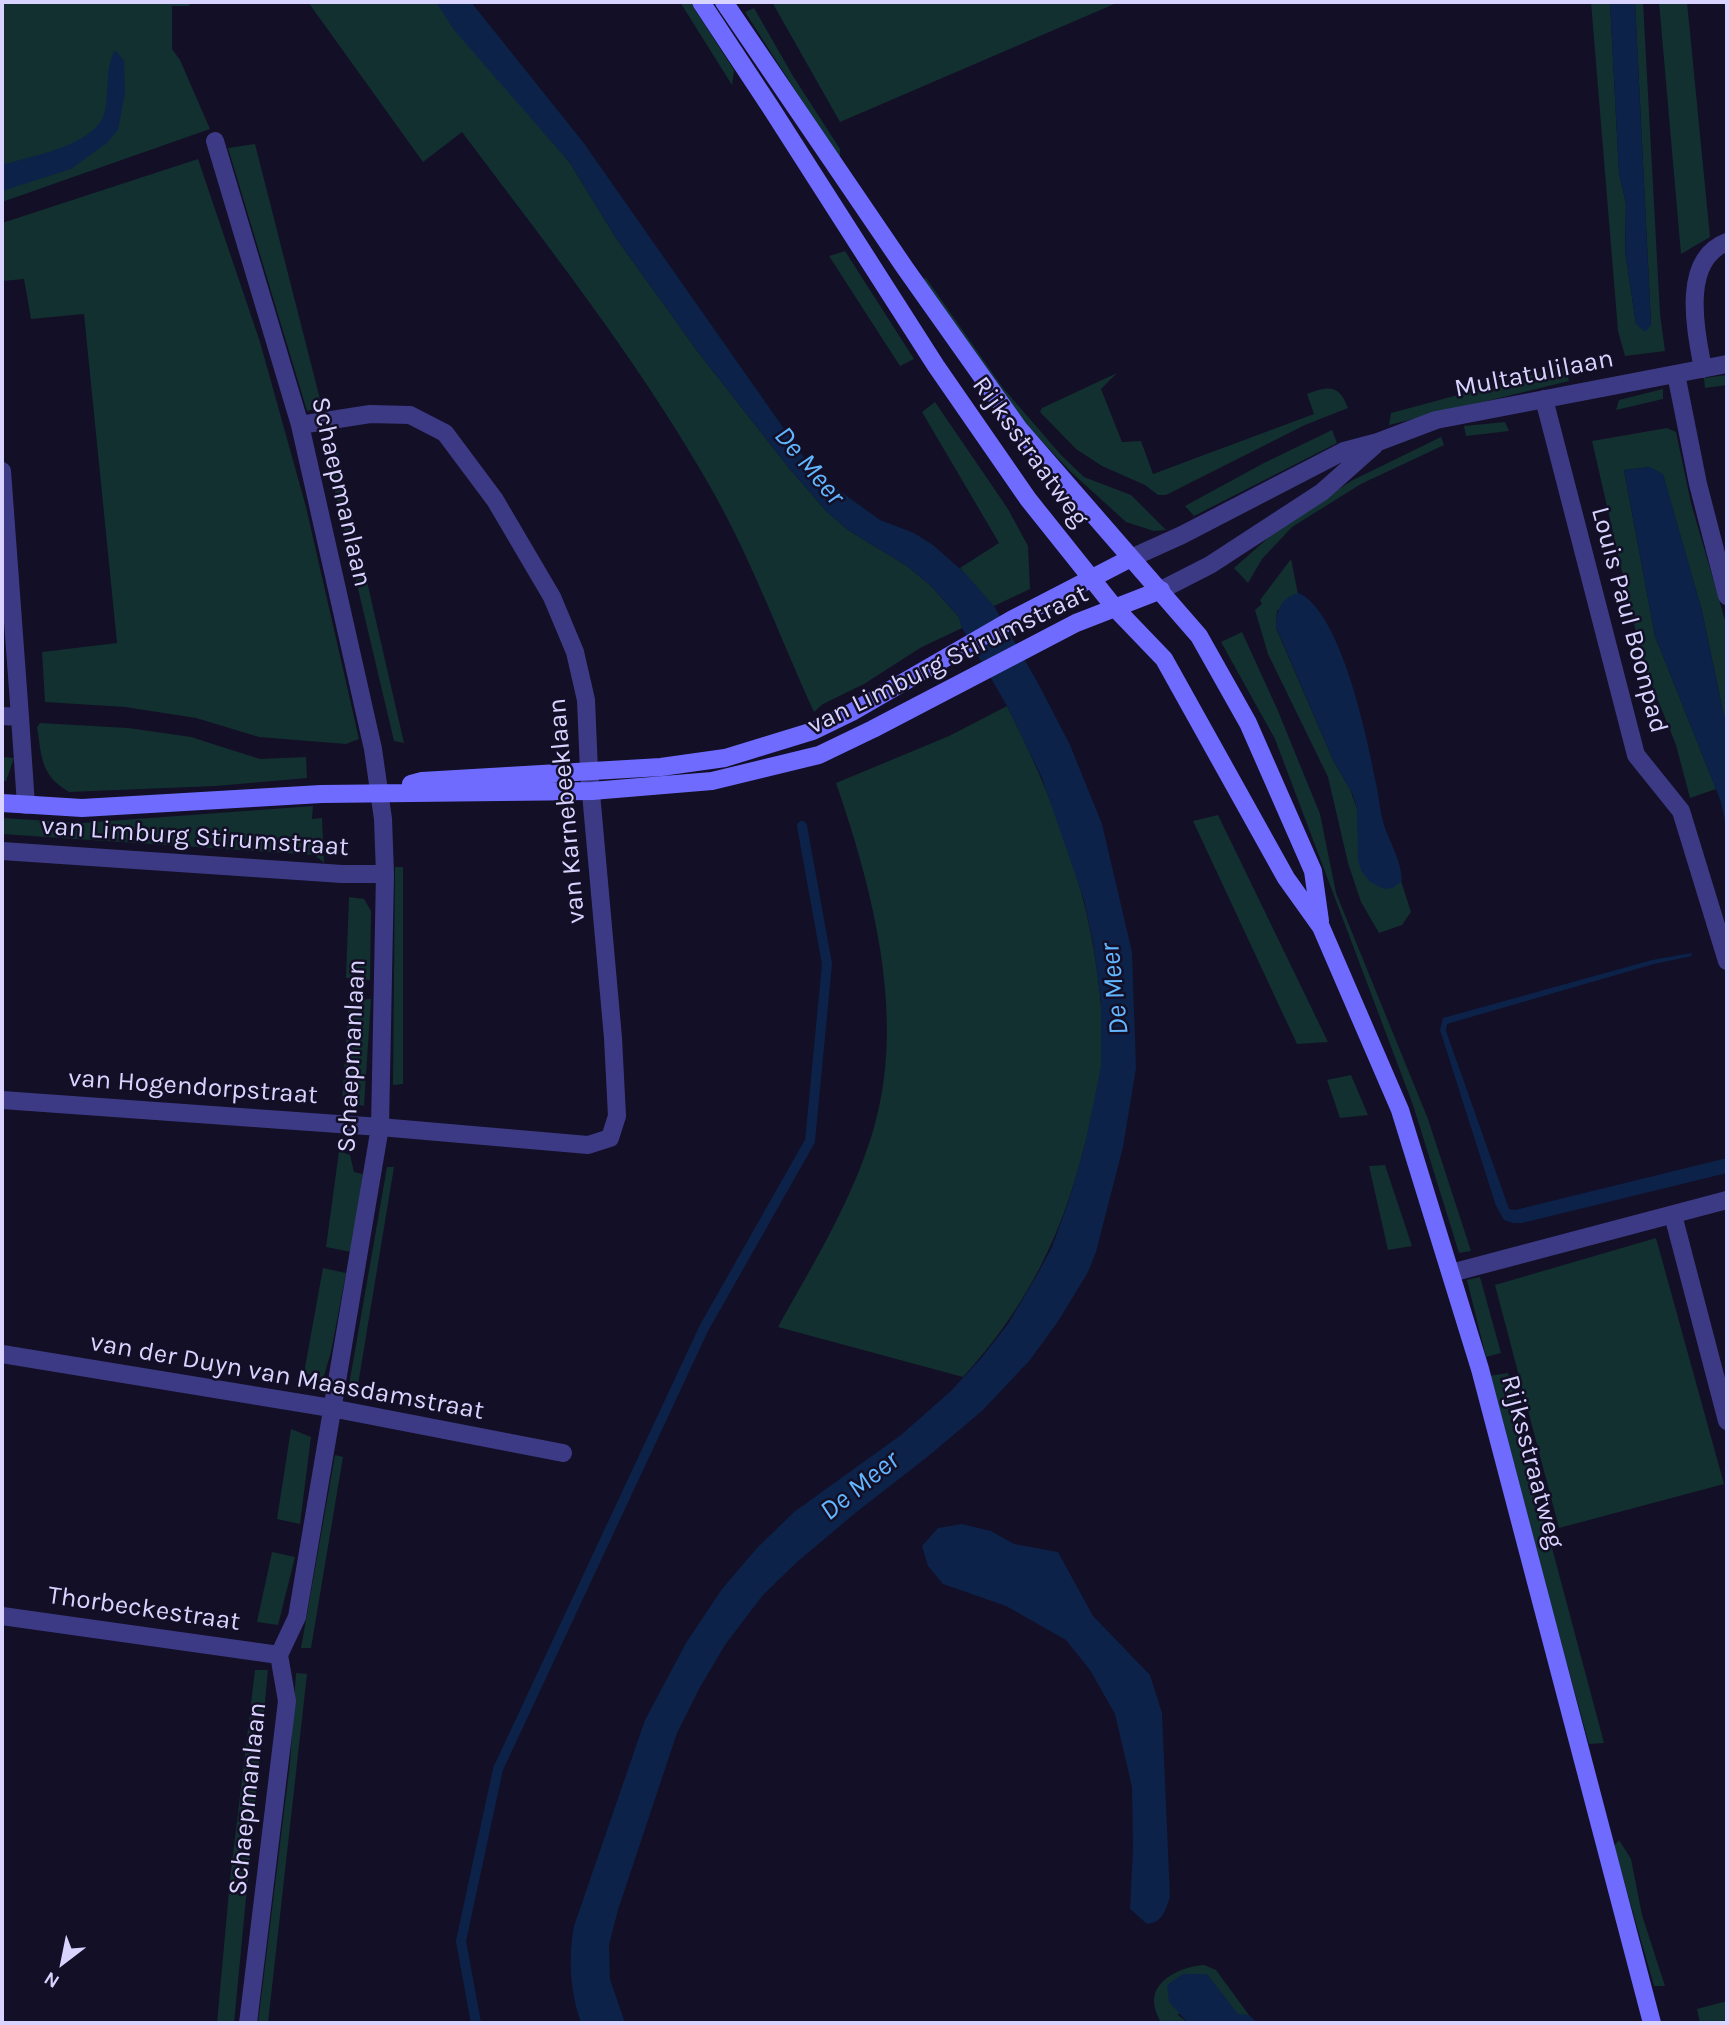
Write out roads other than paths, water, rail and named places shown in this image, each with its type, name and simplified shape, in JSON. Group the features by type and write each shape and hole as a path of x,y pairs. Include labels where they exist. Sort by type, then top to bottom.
{"street":[{"name":"Rijksstraatweg","path":"701,2 936,366 1028,499 1115,608 1164,659 1286,878 1321,927 1400,1110 1480,1369 1652,2023"},
{"name":"Rijksstraatweg","path":"724,2 905,268 1020,429 1189,622 1206,647 1248,723 1313,871 1321,927"},
{"name":"Schaepmanlaan","path":"215,141 300,425 373,749 380,793 385,874 380,1127 297,1617 279,1655 287,1701 248,2023"},
{"path":"1703,369 1695,324 1695,286 1701,265 1721,244 1727,242"},
{"name":"Multatulilaan","path":"1131,558 1182,535 1344,451 1378,442 1436,420 1727,364"},
{"path":"1676,374 1698,484 1727,596"},
{"name":"Louis Paul Boonpad","path":"1544,399 1636,755 1681,811 1727,961"},
{"name":"van Karnebeeklaan","path":"300,425 370,414 411,415 445,433 495,500 552,597 575,652 586,700 589,771 613,1038 617,1116 610,1138 588,1145 380,1127"},
{"name":"Multatulilaan","path":"1161,590 1210,565 1322,492 1378,442"},
{"path":"2,471 11,716 26,805"},
{"name":"van Limburg Stirumstraat","path":"380,793 422,781 662,766 725,758 813,731 852,712 1012,620 1131,558"},
{"name":"van Limburg Stirumstraat","path":"2,803 82,808 251,797 592,791 712,781 819,755 1076,623 1161,590"},
{"name":"van Limburg Stirumstraat","path":"2,851 342,874 385,874"},
{"name":"van Hogendorpstraat","path":"2,1100 380,1127"},
{"path":"1451,1273 1727,1200"},
{"path":"1673,1215 1727,1421"},
{"name":"van der Duyn van Maasdamstraat","path":"2,1354 331,1408 563,1453"},
{"name":"Thorbeckestraat","path":"2,1616 279,1655"}],"water":[{"name":"De Meer","path":"436,2 471,2 583,142 815,473 880,520 914,533 933,545 966,574 994,606 1070,745 1102,824 1132,952 1136,1068 1123,1147 1096,1252 1088,1272 1059,1320 1030,1360 982,1411 796,1563 762,1596 725,1645 677,1733 618,1910 609,1945 610,1979 625,2023 581,2023 572,1987 571,1950 574,1926 645,1720 686,1643 722,1589 757,1548 794,1512 901,1435 952,1390 1008,1324 1052,1247 1070,1197 1085,1144 1101,1067 1101,1002 1084,900 1042,778 1007,706 962,628 959,617 930,585 907,566 848,530 827,512 789,468 698,352 616,238 570,163 454,30"},
{"path":"1610,2 1635,2 1651,325 1645,332 1636,324 1625,251 1626,204 1619,173"},
{"path":"114,51 124,61 125,92 118,130 107,143 71,169 2,191 2,165 77,141 100,123 105,111 108,73"},
{"path":"1650,467 1663,474 1702,611 1727,731 1727,830 1721,802 1655,636 1624,470"},
{"path":"1299,593 1314,605 1328,625 1350,679 1366,737 1383,820 1401,873 1402,881 1393,888 1384,889 1370,882 1362,872 1358,861 1357,809 1353,795 1334,762 1276,627 1281,605"},
{"path":"1691,953 1692,956 1654,964 1447,1024 1446,1031 1509,1209 1515,1210 1727,1158 1727,1173 1522,1223 1504,1220 1496,1206 1440,1030 1443,1018 1652,960"},
{"path":"962,1524 991,1531 1014,1544 1058,1552 1093,1616 1150,1675 1162,1713 1170,1897 1163,1915 1157,1921 1147,1924 1130,1909 1132,1787 1115,1714 1090,1670 1066,1640 1006,1606 943,1584 928,1566 922,1546 938,1528"},
{"path":"1183,1974 1207,1974 1238,2014 1249,2015 1257,2023 1188,2023 1169,2002 1167,1985"}],"waterway":[{"path":"476,2023 461,1941 498,1769 704,1328 810,1141 827,964 802,826"}]}
